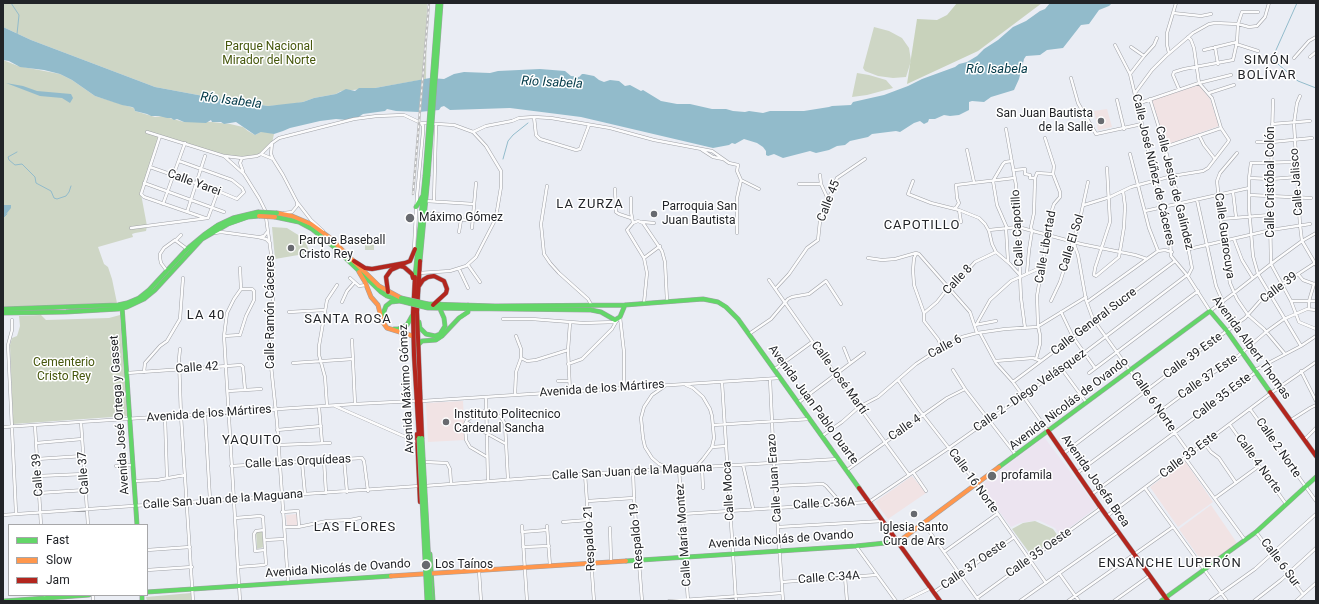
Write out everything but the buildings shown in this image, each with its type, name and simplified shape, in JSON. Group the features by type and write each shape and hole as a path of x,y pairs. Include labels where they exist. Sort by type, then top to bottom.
{"main road":[{"path":"426,176 438,3"},
{"path":"426,176 441,3"},
{"name":"Avenida Máximo Gómez","path":"426,176 414,284 418,345 418,390 426,601"},
{"name":"Avenida Máximo Gómez","path":"418,390 413,336 426,201 426,176"},
{"path":"416,207 423,195"},
{"path":"3,313 33,313 122,306 138,303 150,295 191,249 211,234 228,224 258,214"},
{"path":"3,309 122,306 143,295 187,249 199,238 218,225 239,216 258,214 292,216 311,224 329,237 372,281 401,299"},
{"path":"277,214 312,229 334,247 380,292 387,296 401,299"},
{"path":"354,261 365,268 376,268 408,263 412,259 418,241"},
{"path":"388,292 386,277 388,273 395,268 404,267 409,270 412,274 414,284"},
{"path":"359,272 370,297 378,305 382,321 387,328 413,336"},
{"path":"418,289 423,280 428,277 434,276 444,281 447,289 446,293 442,298 429,306"},
{"path":"401,299 391,302 386,306 383,314 384,322 392,329 403,328 415,313"},
{"name":"Avenida Juan Pablo Duarte","path":"401,299 429,306 469,307 591,307 667,301 703,300 718,302 726,307 750,334 940,601"},
{"path":"618,320 625,305"},
{"name":"Avenida José Ortega y Gasset","path":"122,306 137,524"},
{"path":"415,313 422,332 435,336 440,334 445,326 440,306"},
{"path":"418,345 422,341 436,340 442,336 459,318 468,312 469,307"},
{"name":"Avenida Juan Pablo Duarte","path":"591,307 613,320 618,320"},
{"name":"Avenida Albert Thomas","path":"1210,310 1227,331 1316,456"},
{"name":"Avenida Nicolás de Ovando","path":"148,592 856,546 898,542 1210,310"},
{"path":"418,390 422,401 432,573 432,601"},
{"path":"418,390 416,401 420,439 419,486 426,601"},
{"name":"Avenida Josefa Brea","path":"1048,431 1101,508 1167,599"},
{"name":"Avenida Máximo Gómez","path":"420,439 432,601"},
{"path":"1161,601 1167,599 1256,532 1316,477"},
{"path":"4,601 74,596"}],"street":[{"path":"1169,53 1167,33 1176,3"},
{"path":"1135,94 1152,70 1188,36 1212,24 1238,24 1255,27 1265,18 1269,3"},
{"path":"1179,90 1173,75 1174,72 1232,61 1237,43 1238,24 1243,12 1258,12"},
{"path":"1173,13 1201,16 1211,14"},
{"path":"1084,205 1110,197 1138,185 1172,176 1203,171 1208,168 1229,141 1221,128 1209,93 1199,83 1192,43 1188,36"},
{"path":"1294,58 1309,42 1316,37"},
{"path":"1130,74 1154,45 1157,38"},
{"path":"1204,50 1237,43 1258,51"},
{"name":"Calle José Núñez de Cáceres","path":"1115,44 1130,74 1134,88 1172,252"},
{"path":"1131,47 1144,56"},
{"path":"1215,47 1218,64"},
{"path":"1310,57 1316,52"},
{"path":"1137,104 1199,83 1231,75"},
{"path":"1071,78 1078,103 1096,134 1142,124"},
{"path":"1209,93 1234,85"},
{"name":"Calle Jalisco","path":"1300,96 1297,103 1294,123 1300,225 1302,241 1315,264"},
{"name":"Calle Jesús de Galíndez","path":"1150,99 1165,147 1180,204 1192,268 1187,276"},
{"path":"1117,100 1124,129"},
{"name":"Calle Cristóbal Colón","path":"1271,264 1270,215 1273,100"},
{"path":"147,132 224,156 242,158 261,154 279,138 321,126 361,118 400,114 421,123 454,125 473,132 486,146 501,171 502,179 494,222 476,257 468,265 459,269 419,273"},
{"path":"534,117 536,135 540,139 576,150 580,149 589,125"},
{"path":"473,132 495,123 534,117 551,118 610,128 654,140 716,153 729,163 738,165 737,171 741,180 737,198 737,233"},
{"path":"1272,124 1310,121"},
{"path":"414,251 416,207 423,132 423,126 421,123"},
{"path":"434,201 436,124"},
{"path":"1165,147 1221,128"},
{"name":"Calle Capotillo","path":"1006,129 1014,170 1018,227 1020,298 1026,328"},
{"path":"1199,135 1204,145 1215,159"},
{"path":"160,136 141,194 144,197 206,218"},
{"name":"Calle Libertad","path":"1036,359 1040,344 1037,296 1053,208 1060,197 1059,188 1053,174 1054,166 1045,138"},
{"path":"1257,142 1312,138"},
{"path":"272,143 271,154 273,159 297,202 311,220 329,237"},
{"path":"163,204 185,144"},
{"path":"700,149 712,157 724,158"},
{"path":"967,150 974,182"},
{"path":"261,154 273,159"},
{"path":"1130,154 1150,228 1158,251"},
{"name":"Calle Guarocuya","path":"1238,154 1218,175 1217,181 1223,242 1228,273 1234,293 1248,315 1286,354"},
{"path":"187,212 205,156"},
{"path":"224,156 244,174"},
{"path":"242,158 240,160 240,166 244,174"},
{"name":"Calle 45","path":"776,288 789,274 807,248 818,240 820,221 837,178 864,159"},
{"path":"178,161 202,169"},
{"path":"1008,262 1006,228 998,205 994,181 1005,162 1012,161"},
{"path":"1296,162 1251,163 1249,178 1249,216 1253,256 1258,274 1301,346"},
{"name":"Calle Yarei","path":"150,168 237,199 244,192 242,188 232,180 202,169"},
{"path":"1107,168 1110,197 1110,222 1095,268 1094,275 1096,276 1119,257 1121,252 1125,206 1123,191"},
{"path":"1014,170 1025,169 1025,174 1030,174 1030,178 1035,178"},
{"path":"1027,273 1032,230 1031,227 1034,213 1035,178 1037,173 1053,174"},
{"name":"Calle Ramón Cáceres","path":"244,174 260,198 265,210 273,268 273,303 270,349 288,582"},
{"path":"820,175 820,184 828,199"},
{"path":"1249,178 1297,177"},
{"path":"955,209 959,203 956,198 955,186 974,182 1014,178"},
{"path":"741,180 759,188"},
{"path":"914,181 908,194 931,203 959,210 980,218 989,230 996,252 1008,262 1020,276"},
{"name":"Calle El Sol","path":"1051,301 1060,282 1073,241 1084,205 1088,182"},
{"path":"144,183 224,212"},
{"path":"472,228 476,183"},
{"path":"799,184 820,184"},
{"path":"547,186 541,224 544,254 550,263 568,282 588,299 591,307"},
{"path":"1146,211 1249,188"},
{"path":"615,189 616,212 631,218"},
{"path":"206,218 212,208 218,191"},
{"path":"1233,192 1236,217"},
{"path":"1249,195 1312,198"},
{"path":"631,198 631,218 633,223"},
{"path":"1197,200 1216,286 1222,302"},
{"path":"426,201 474,204"},
{"path":"277,214 292,212 297,206 297,202"},
{"path":"959,210 961,222"},
{"path":"425,213 446,215 452,218 472,221"},
{"path":"1221,219 1270,215"},
{"path":"131,228 206,218"},
{"path":"459,232 461,220"},
{"path":"641,222 660,246 665,262 667,301"},
{"path":"644,303 647,272 644,258 627,231 627,228 633,223 654,223"},
{"path":"228,224 228,230 234,234"},
{"path":"1189,249 1271,230 1310,224"},
{"path":"989,230 1018,227 1073,241 1135,254 1146,259"},
{"path":"258,237 264,236 268,230"},
{"path":"211,234 219,232 258,237 266,239 270,244"},
{"name":"Avenida Nicolás de Ovando","path":"1210,310 1302,241 1316,234"},
{"path":"167,271 161,263 160,254 169,244 182,235"},
{"path":"1234,239 1242,260 1254,278"},
{"path":"176,240 187,249"},
{"name":"Calle 6 Norte","path":"1073,241 1078,255 1087,302 1094,321 1190,454"},
{"path":"644,258 660,246"},
{"path":"1087,302 1158,251 1165,250 1172,252"},
{"name":"Calle 8","path":"924,314 975,262 996,252"},
{"name":"Avenida Albert Thomas","path":"1172,252 1171,256 1198,291 1210,310"},
{"path":"868,258 882,260 895,259 916,253"},
{"path":"916,253 913,270 914,285 924,314 924,321 938,339 942,347"},
{"name":"Avenida Josefa Brea","path":"916,253 919,254 931,266 948,288 970,312 975,325 994,361 1013,382 1048,431"},
{"name":"Calle General Sucre","path":"1013,382 1175,262"},
{"path":"1271,264 1291,301 1300,323 1316,329"},
{"name":"Calle 39","path":"1227,331 1248,315 1269,293 1315,264"},
{"path":"468,265 480,282"},
{"path":"975,325 990,300 1011,281 1042,267"},
{"path":"240,268 241,289 230,306 224,336 240,601"},
{"path":"459,269 468,288"},
{"path":"1298,274 1303,280 1315,283 1309,309"},
{"name":"Calle 2 - Diego Velásquez","path":"869,502 1084,353 1187,276"},
{"path":"144,372 146,363 160,346 167,341 180,319 183,278"},
{"path":"350,278 359,286 366,285"},
{"name":"Calle José Martí","path":"769,280 812,342 909,475"},
{"path":"750,334 771,319 785,302 792,297 809,294 826,281 841,304"},
{"path":"342,302 347,291 354,283"},
{"path":"327,406 325,377 319,355 319,341 327,300 337,286"},
{"path":"224,336 240,335 246,316 254,300 254,291 252,289 241,289"},
{"path":"1089,373 1198,291"},
{"name":"Calle 6","path":"822,436 842,422 859,407 878,397 916,364 942,347 962,337 979,333 1038,326 1086,297"},
{"path":"1291,301 1316,301"},
{"path":"1242,353 1266,332 1284,319 1309,309 1316,310"},
{"path":"289,312 325,310"},
{"path":"1061,312 1073,337 1095,368"},
{"path":"503,319 570,323 618,320"},
{"path":"12,320 12,330 8,345 16,513"},
{"path":"568,364 582,359 612,329 618,320"},
{"path":"618,320 624,352 624,388"},
{"path":"975,325 996,321"},
{"path":"570,323 568,350 570,392"},
{"name":"Calle 39 Este","path":"1064,453 1227,331"},
{"path":"515,395 516,372 521,358 521,348 516,336"},
{"name":"Calle 35 Este","path":"1092,494 1175,433 1255,371 1301,346 1316,336"},
{"path":"352,340 355,404"},
{"path":"775,369 812,342"},
{"path":"844,348 850,363"},
{"path":"180,349 179,369 181,416 186,502 192,567 193,601"},
{"path":"521,358 527,361 536,360 568,350"},
{"path":"798,402 864,353"},
{"name":"Calle 37 Este","path":"1078,473 1159,412 1242,353"},
{"path":"994,361 1026,358 1041,361"},
{"path":"293,363 353,359"},
{"name":"Calle 33 Este","path":"1107,516 1271,393 1316,362"},
{"name":"Calle 42","path":"127,373 242,366 245,390"},
{"path":"1061,368 1086,402"},
{"path":"953,370 965,390 1016,455"},
{"path":"1301,371 1316,401"},
{"name":"Avenida de los Mártires","path":"422,401 781,378"},
{"name":"Calle Juan Erazo","path":"770,379 775,486 783,601"},
{"name":"Calle 16 Norte","path":"898,380 923,415 977,484 1013,538 1046,583"},
{"path":"558,381 569,381"},
{"name":"Calle Moca","path":"722,382 736,601"},
{"path":"684,384 693,388 707,402 713,425 714,438 712,447 694,468"},
{"path":"665,385 652,395 644,407 642,418 643,438 648,453 659,464 674,470"},
{"path":"652,386 652,395"},
{"path":"228,391 261,389"},
{"name":"Calle 4","path":"847,470 947,398 965,390"},
{"path":"486,397 488,481"},
{"name":"Avenida de los Mártires","path":"3,427 416,401"},
{"path":"1290,421 1316,405"},
{"path":"335,406 420,439"},
{"path":"320,407 322,443"},
{"name":"Calle 2 Norte","path":"1250,409 1316,501"},
{"path":"466,422 486,410"},
{"path":"486,410 497,415 503,420 508,480"},
{"path":"205,414 210,500"},
{"path":"165,417 167,478"},
{"path":"713,425 810,419"},
{"name":"Calle 37","path":"81,422 88,524"},
{"path":"466,422 506,444"},
{"path":"466,422 466,440 470,447 487,457"},
{"name":"Calle 4 Norte","path":"1230,425 1286,504"},
{"name":"Calle 39","path":"35,426 41,524"},
{"path":"277,430 321,426"},
{"path":"1304,440 1316,428"},
{"path":"36,442 82,439"},
{"path":"278,445 330,443"},
{"path":"1204,444 1218,458 1236,482"},
{"path":"712,447 726,446"},
{"path":"37,459 83,456"},
{"name":"Calle Las Orquídeas","path":"232,466 362,458 364,459 368,490"},
{"path":"1186,458 1245,540"},
{"path":"344,459 347,492"},
{"name":"Calle San Juan de la Maguana","path":"3,515 86,508 347,492 585,474 674,470 839,459"},
{"path":"324,460 326,493"},
{"path":"302,462 305,494"},
{"path":"425,462 447,463 450,469 451,484"},
{"path":"116,466 133,465"},
{"path":"743,465 753,508"},
{"path":"1215,498 1259,466"},
{"path":"702,468 702,488"},
{"name":"Calle María Montez","path":"679,469 688,600"},
{"name":"Respaldo 19","path":"633,471 642,601"},
{"path":"913,472 926,491"},
{"path":"38,476 84,474"},
{"name":"Respaldo 21","path":"585,474 588,501 590,563 594,601"},
{"path":"134,481 157,480 185,475"},
{"path":"775,486 823,484 841,503"},
{"path":"1145,488 1227,601"},
{"path":"39,493 85,490"},
{"path":"588,501 634,498"},
{"name":"Calle C-36A","path":"682,514 753,508 869,502"},
{"name":"Calle 35 Oeste","path":"978,600 1029,559 1101,508"},
{"path":"282,512 298,511 299,527"},
{"path":"944,552 997,514"},
{"path":"1210,601 1255,569 1316,514"},
{"path":"235,518 262,516 264,519 266,550 266,564 238,567"},
{"path":"284,527 299,527 327,521 360,518"},
{"path":"563,522 588,520"},
{"path":"778,527 883,521"},
{"path":"924,524 978,600"},
{"path":"522,526 526,601"},
{"path":"547,526 550,566"},
{"path":"1068,601 1135,555 1173,526"},
{"path":"610,528 611,562"},
{"path":"264,530 256,530 254,534 255,551 266,550"},
{"path":"522,532 547,530"},
{"path":"1020,601 1118,532"},
{"name":"Calle 6 Sur","path":"1256,532 1303,594"},
{"name":"Calle 37 Oeste","path":"904,601 933,590 960,575 1013,538"},
{"path":"265,540 284,539"},
{"path":"523,547 549,546"},
{"path":"856,546 896,601"},
{"path":"148,550 190,547"},
{"path":"1254,601 1288,574 1316,548"},
{"path":"148,570 192,567"},
{"path":"479,570 481,601"},
{"path":"1059,573 1079,601"},
{"name":"Calle C-34A","path":"782,582 876,575"},
{"path":"1114,601 1150,576"},
{"path":"845,577 847,601"},
{"path":"1296,601 1316,583"},
{"path":"669,601 782,593"}],"shaded area":[{"path":"1199,85 1210,99 1219,126 1166,145 1152,100"},
{"path":"1107,109 1112,127 1098,130 1094,111"},
{"name":"Instituto Politecnico Cardenal Sancha","path":"463,401 465,440 428,442 426,403"},
{"path":"1044,437 1097,507 1060,535 1055,528 1038,520 1020,523 1011,527 980,486"},
{"path":"1185,461 1213,502 1178,527 1150,487"},
{"path":"912,476 926,493 888,519 875,502"},
{"path":"1211,505 1237,543 1205,566 1179,529"},
{"path":"297,514 298,526 287,527 286,515"}],"green space":[{"name":"Parque Nacional Mirador del Norte","path":"3,3 427,3 426,79 375,88 341,91 336,94 285,105 268,106 214,98 155,87 31,40 3,27"},
{"path":"957,3 1042,3 978,51 907,84 917,19 937,20 947,15"},
{"path":"874,27 889,31 902,38 909,48 911,61 906,77 893,78 878,76 865,71 863,68"},
{"path":"3,60 18,66 60,74 72,80 95,96 134,108 135,111 155,117 162,116 184,122 212,122 230,124 243,127 255,135 266,131 274,134 272,143 261,154 242,158 224,156 160,136 141,194 147,226 146,231 132,234 133,237 98,247 104,264 108,267 117,303 3,307"},
{"path":"857,73 886,80 893,88 867,95 852,97"},
{"name":"Parque Baseball Cristo Rey","path":"272,227 287,228 300,236 306,243 310,253 275,259"},
{"path":"365,238 374,238 374,250 365,250"},
{"name":"Cementerio Cristo Rey","path":"41,315 46,320 109,318 120,315 127,416 13,424 10,345 12,338 17,336 18,333 20,326 19,316"},
{"path":"1035,521 1053,529 1058,536 1031,555 1012,529 1023,523"},
{"path":"256,532 262,532 264,547 257,549"},
{"path":"191,593 192,601 147,601 146,597"}],"water":[{"name":"Río Isabela","path":"1050,3 1112,3 1109,6 1099,10 1089,24 1081,25 1063,48 1047,50 1040,55 1026,56 1014,90 991,97 984,102 969,102 969,110 959,115 944,115 935,119 929,119 928,122 924,124 920,121 914,123 900,132 896,131 872,134 868,137 850,141 845,145 837,146 829,150 816,153 810,151 783,158 774,154 768,156 766,155 766,151 763,147 757,143 744,139 735,144 732,143 713,148 581,117 510,108 450,110 444,106 439,110 419,112 387,109 385,111 363,114 357,118 347,120 336,119 320,121 290,128 274,134 261,132 255,135 236,122 224,124 221,122 212,122 211,120 206,123 184,122 177,119 174,120 171,118 151,116 135,111 132,107 95,96 72,80 60,74 20,67 9,61 3,60 3,27 31,40 155,87 268,106 303,102 314,98 336,94 346,89 355,91 359,88 375,88 430,78 444,79 454,74 464,72 490,73 498,71 540,69 565,71 571,76 579,77 584,74 594,76 604,82 610,80 619,81 625,86 630,85 641,91 643,90 661,101 677,104 690,104 712,109 763,113 770,111 804,111 832,106 851,105 853,102 884,95 967,62 977,56 1013,27 1045,9"},
{"path":"6,83 23,86 37,91 71,94 73,98 70,103 62,98 40,96"},
{"path":"3,205 11,205 11,208 3,218"}],"waterway":[{"path":"11,3 19,15 17,34"},
{"path":"1297,3 1272,59 1298,81 1316,88"},
{"path":"503,159 508,141 528,123"},
{"path":"17,152 8,157 9,160 15,165 22,164 35,177 36,183 51,191 54,198 57,199 66,196 71,186"},
{"path":"3,218 7,214"}],"railway":[{"path":"413,194 429,3"}],"traffic: fast":[{"path":"425,176 438,3"},
{"path":"428,176 441,3"},
{"path":"415,277 425,176"},
{"path":"420,261 428,176"},
{"path":"416,207 422,197"},
{"path":"3,309 118,305 127,303 139,298 149,290 187,249 205,234 218,225 233,218 258,212"},
{"path":"258,212 277,213"},
{"path":"3,313 66,312 118,309 127,307 144,299 155,290 202,239 228,224 248,217 259,216"},
{"path":"275,217 299,222 312,229 334,247 381,292 400,301"},
{"path":"401,298 428,304"},
{"path":"428,304 495,306 625,305 703,299 718,302 726,307 738,319 859,488"},
{"path":"384,317 383,314 386,306 391,302 400,301"},
{"path":"400,301 428,308"},
{"path":"419,322 420,328 426,334 435,336 440,334 445,326 440,304"},
{"path":"418,345 422,341 436,340 442,336 459,318 468,312 468,305"},
{"path":"428,308 591,310 601,312 615,320 620,317 625,305"},
{"path":"122,306 137,524"},
{"path":"999,467 1210,311 1227,331 1270,392"},
{"path":"394,329 407,325 412,316"},
{"path":"419,438 427,601"},
{"path":"422,438 431,601"},
{"path":"1161,601 1256,532 1316,477"},
{"path":"626,561 856,546 895,542"},
{"path":"430,554 433,601"},
{"path":"148,592 391,576"},
{"path":"4,601 75,596"},
{"path":"142,596 142,601"}],"traffic: slow":[{"path":"277,213 292,216 311,224 329,237 379,286 401,298"},
{"path":"259,216 275,217"},
{"path":"359,272 371,297 378,305 382,321 387,328 413,336"},
{"path":"895,542 898,542 999,467"},
{"path":"391,576 626,561"}],"traffic: jam":[{"path":"354,261 365,268 372,269 405,263 410,261 415,249"},
{"path":"420,261 417,312 422,438"},
{"path":"388,292 386,277 391,270 400,266 404,267 412,274 413,278"},
{"path":"419,286 423,280 428,277 434,276 444,281 447,289 446,293 433,305"},
{"path":"415,277 413,313 414,355 419,438"},
{"path":"1270,392 1316,456"},
{"path":"1048,431 1168,601"},
{"path":"417,434 420,502"},
{"path":"859,488 940,601"}],"place":[{"name":"San Juan Bautista de la Salle","path":"1101,121"},
{"name":"Parroquia San Juan Bautista","path":"654,214"},
{"name":"Máximo Gómez","path":"410,218"},
{"name":"Parque Baseball Cristo Rey","path":"291,248"},
{"name":"Instituto Politecnico Cardenal Sancha","path":"446,422"},
{"name":"profamila","path":"992,476"},
{"name":"Iglesia Santo Cura de Ars","path":"914,514"},
{"name":"Los Taínos","path":"426,565"}],"district":[{"name":"SIMÓN BOLÍVAR","path":"1267,68"},
{"name":"LA ZURZA","path":"590,205"},
{"name":"CAPOTILLO","path":"922,226"},
{"name":"LA 40","path":"206,316"},
{"name":"SANTA ROSA","path":"348,320"},
{"name":"YAQUITO","path":"252,441"},
{"name":"LAS FLORES","path":"355,528"},
{"name":"ENSANCHE LUPERÓN","path":"1170,564"}]}
